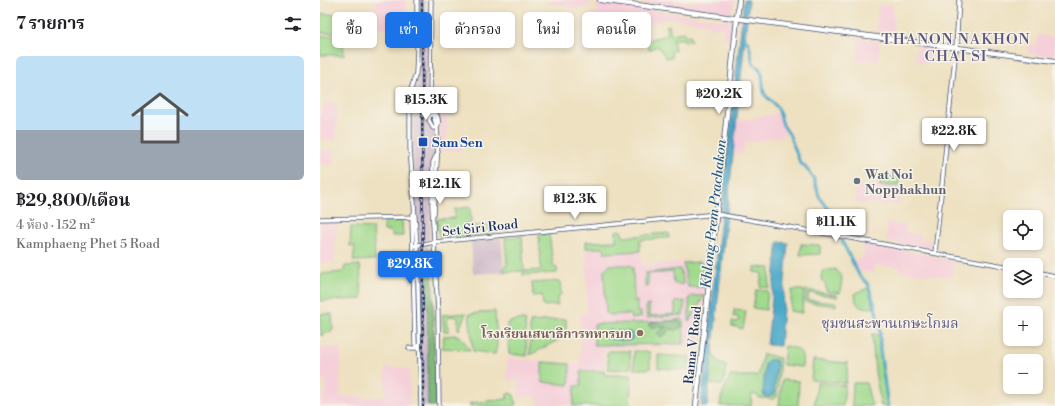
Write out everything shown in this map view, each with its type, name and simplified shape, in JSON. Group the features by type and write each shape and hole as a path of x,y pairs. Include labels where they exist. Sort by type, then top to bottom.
{"main road":[{"path":"600,0 1055,60"},
{"name":"Rama V Road","path":"696,406 719,214 739,18 739,0"}],"street":[{"path":"417,0 416,69 410,95 410,148 421,352 421,406"},
{"path":"431,0 430,124 433,128 437,128"},
{"path":"935,253 956,48 958,0"},
{"path":"431,110 438,117 439,124 437,128 438,152 434,218 438,313 439,406"},
{"name":"Set Siri Road","path":"415,246 435,242 719,214 1003,266"},
{"path":"320,219 413,216"},
{"path":"415,246 415,344 421,352"},
{"path":"1043,273 1055,276"},
{"path":"409,348 417,348"}],"shaded area":[{"path":"374,0 407,0 407,12 385,12 385,28 378,28 378,8 374,8"},
{"path":"419,0 426,0 426,12 419,12"},
{"path":"549,0 577,0 732,21 732,39 724,40 723,27 709,28 709,24 671,18 651,23 651,12 597,12 597,3 589,2 589,7 570,9 566,5 550,4"},
{"path":"617,0 671,0 696,3 697,0 735,0 732,15"},
{"path":"878,5 893,5 894,37 877,35"},
{"path":"1038,35 1055,37 1055,57 1027,53 1029,44 1036,45"},
{"path":"859,38 879,41 879,61 856,61"},
{"path":"916,46 931,47 930,63 916,62"},
{"path":"419,48 426,48 427,113 432,120 436,139 436,150 431,164 430,236 427,250 428,406 422,406 419,237 415,211 413,153 413,100 419,75"},
{"path":"438,88 441,117 447,117 447,143 463,142 463,150 441,151 439,116 432,107 432,89"},
{"path":"324,102 337,103 336,140 320,139 320,110 324,110"},
{"path":"778,113 786,135 745,143 742,154 732,153 736,121"},
{"path":"320,150 335,150 334,165 320,164"},
{"path":"856,185 900,186 899,205 855,203"},
{"path":"320,222 337,222 334,263 320,263"},
{"path":"887,223 907,225 906,232 921,234 921,239 935,241 934,247 932,249 886,241"},
{"path":"501,238 504,272 473,274 471,241"},
{"name":"โรงเรียนเสนาธิการทหารบก","path":"639,240 642,265 707,261 699,347 604,348 604,375 631,375 630,406 538,405 537,396 519,397 518,380 507,380 507,358 580,365 580,314 587,313 586,242"},
{"path":"864,242 955,261 952,277 900,272 900,267 874,265 874,272 859,272 852,260 863,258"},
{"path":"320,347 341,348 340,397 385,397 385,367 409,368 410,406 320,406 320,397 325,397 325,381 320,381"}],"green space":[{"path":"320,14 332,14 332,33 320,33"},
{"path":"669,25 671,34 684,32 686,36 690,35 691,41 685,42 684,39 673,39 675,50 671,51 672,57 666,58 658,46 649,50 649,48 651,48 651,39 667,35 666,26"},
{"path":"320,36 332,36 332,48 344,48 344,55 320,55"},
{"path":"880,177 900,178 900,186 880,186"},
{"path":"470,207 471,223 464,224 469,229 470,236 443,239 439,237 437,219 455,218 455,209"},
{"path":"384,221 402,221 403,236 392,236 391,231 384,231"},
{"path":"493,224 494,234 473,236 472,226"},
{"path":"351,227 373,228 375,260 353,261 355,246 350,246"},
{"path":"621,230 623,237 669,233 669,238 640,240 640,251 605,253 604,248 586,248 586,242 616,241 616,231"},
{"path":"549,233 553,265 557,268 557,273 523,275 523,271 504,272 504,267 507,264 505,238 522,236 524,271 541,270 539,234"},
{"path":"801,244 820,245 820,254 800,255"},
{"path":"427,250 430,250 432,258 436,406 428,406"},
{"path":"701,262 701,265 707,265 704,287 688,287 683,263"},
{"path":"360,265 362,299 320,301 320,274 343,272 345,266"},
{"path":"609,265 630,265 633,267 634,301 637,301 637,312 641,312 641,317 631,319 630,314 609,315 606,313 604,270"},
{"path":"754,267 770,268 769,288 760,287 762,273 754,272"},
{"path":"680,269 684,284 674,284 673,272 648,274 648,287 645,287 645,273"},
{"path":"836,269 842,278 840,293 826,291 826,285 821,279 822,271"},
{"path":"560,281 561,294 557,299 558,305 543,306 542,295 533,296 532,283"},
{"path":"868,288 874,308 860,307 856,302 855,293"},
{"path":"756,290 768,291 766,310 753,308"},
{"path":"792,290 804,290 802,313 790,311"},
{"path":"806,290 837,295 837,297 809,293 808,300 836,303 836,306 805,302"},
{"path":"693,296 704,296 689,322 689,298"},
{"path":"685,301 683,315 647,318 646,306 649,305 650,316 675,314 675,302"},
{"path":"734,310 746,311 743,329 732,326 732,321 736,322 739,320 737,316 733,317"},
{"path":"495,311 497,345 495,354 473,351 469,314"},
{"path":"466,313 459,330 457,317 451,316 446,321 449,331 444,332 442,315"},
{"path":"320,314 332,314 333,330 321,336"},
{"path":"566,319 567,335 530,355 530,322"},
{"path":"683,319 684,344 594,345 594,324 639,323"},
{"path":"516,320 525,320 527,356 509,354 508,342 510,341 508,340 507,323"},
{"path":"682,322 681,328 676,330 671,329 661,337 657,333 666,327 651,327 648,325 651,323"},
{"path":"872,334 879,335 879,349 887,406 881,406 875,372"},
{"path":"456,335 461,337 470,350 442,348 444,336"},
{"path":"785,346 800,351 802,357 802,367 783,365"},
{"path":"609,351 630,351 631,368 609,370 607,354"},
{"path":"634,351 650,352 650,369 634,369"},
{"path":"712,353 720,364 726,365 724,382 722,385 709,384"},
{"path":"763,354 780,358 777,397 773,399 759,398 757,395 752,394 751,406 720,406 721,398 730,376 758,376"},
{"path":"658,355 690,357 688,370 658,368"},
{"path":"813,360 848,363 846,383 811,380"},
{"path":"542,362 570,364 569,385 542,382"},
{"path":"581,371 604,371 604,375 631,375 630,406 573,406 575,386 581,386"},
{"path":"782,380 799,381 798,406 779,406"},
{"path":"817,383 845,385 843,406 814,406"},
{"path":"853,383 866,383 872,406 852,406"},
{"path":"510,393 514,395 516,406 470,406 470,403 507,399 507,394"}],"water":[{"path":"744,0 749,0 707,406 701,406"},
{"path":"778,242 788,243 780,346 767,345"},
{"path":"608,330 632,333 632,339 628,341 610,339 607,334"},
{"path":"768,360 776,360 777,364 774,394 769,397 764,396 763,393 765,363"}],"waterway":[{"path":"742,36 749,44 753,64 759,68 762,74 764,94 778,108 783,125 789,134"},
{"path":"790,136 800,163"},
{"path":"801,164 804,165 814,179 819,196 831,213 836,231"},
{"path":"842,241 859,275 868,284 875,306 880,331 880,349 888,406"}],"railway":[{"path":"422,0 423,406"}],"place":[{"name":"Sam Sen","path":"423,142"},
{"name":"Wat Noi Nopphakhun","path":"857,181"},
{"name":"โรงเรียนเสนาธิการทหารบก","path":"640,333"}],"district":[{"name":"THANON NAKHON CHAI SI","path":"956,48"},
{"name":"ชุมชนสะพานเกษะโกมล","path":"890,323"}],"water label":[{"name":"Khlong Prem Prachakon","path":"713,214"}]}
